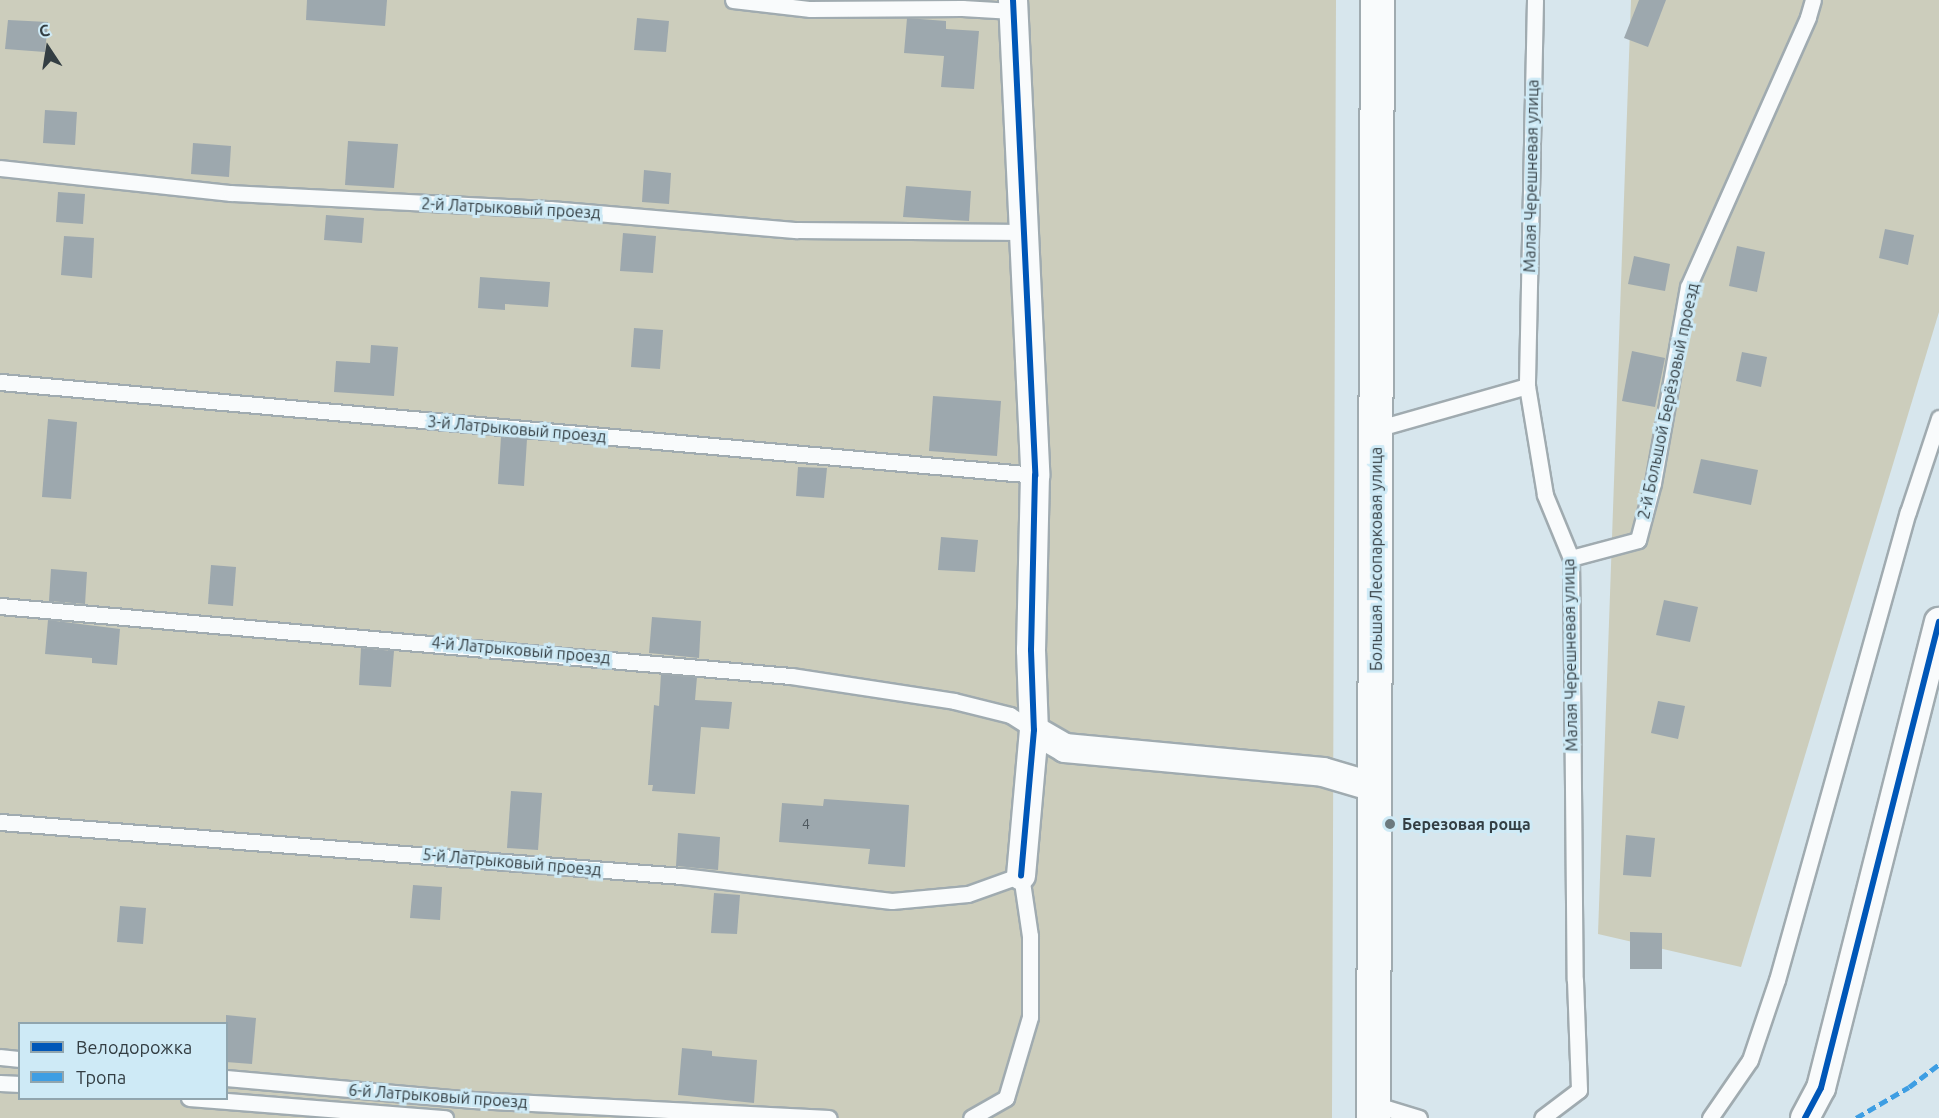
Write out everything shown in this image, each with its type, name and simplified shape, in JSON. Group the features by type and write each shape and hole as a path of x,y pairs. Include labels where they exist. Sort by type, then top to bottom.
{"main road":[{"name":"Большая Лесопарковая улица","path":"1373,1111 1377,0"}],"street":[{"path":"1013,5 1035,475 1031,650 1034,730 1021,875"},
{"path":"1805,1118 1821,1088 1939,622"},
{"path":"1034,730 1065,748 1323,772 1374,787"}],"lane":[{"path":"733,0 810,9 962,8 1013,5"},
{"name":"Малая Черешневая улица","path":"1536,0 1527,387 1545,495 1571,558 1575,980 1579,1090 1542,1118"},
{"name":"2-й Большой Берёзовый проезд","path":"1571,558 1638,540 1653,483 1688,287 1808,17 1813,0"},
{"name":"2-й Латрыковый проезд","path":"0,168 231,193 550,209 797,230 1023,232"},
{"name":"3-й Латрыковый проезд","path":"0,382 1035,475"},
{"path":"1377,429 1527,387"},
{"path":"1710,1118 1750,1060 1777,980 1908,512 1939,418"},
{"name":"4-й Латрыковый проезд","path":"0,606 791,676 954,701 1010,715 1034,730"},
{"name":"5-й Латрыковый проезд","path":"0,822 682,876 892,901 968,894 1021,875"},
{"path":"970,1118 1006,1098 1030,1017 1030,936 1021,875"},
{"path":"0,1057 18,1059"},
{"name":"6-й Латрыковый проезд","path":"228,1078 473,1100 829,1118"},
{"path":"0,1083 18,1084"},
{"path":"215,1100 446,1118"},
{"path":"1373,1111 1419,1118"}],"green space":[{"path":"0,0 1336,0 1332,1118 0,1118"},
{"path":"1631,0 1939,0 1939,312 1741,967 1598,934"}],"building":[{"path":"307,0 387,0 385,26 306,20"},
{"path":"1639,0 1666,0 1648,47 1624,38"},
{"path":"637,18 669,21 666,52 634,50"},
{"path":"907,18 946,21 946,29 979,31 974,89 941,87 944,56 904,53"},
{"path":"8,20 48,22 45,52 5,49"},
{"path":"45,110 77,112 75,145 43,143"},
{"path":"348,141 398,144 394,188 345,185"},
{"path":"193,143 231,146 229,177 191,174"},
{"path":"644,170 671,173 669,204 642,202"},
{"path":"906,186 971,191 969,221 903,217"},
{"path":"58,192 85,194 83,224 56,222"},
{"path":"326,215 364,218 362,243 324,240"},
{"path":"1885,229 1914,235 1908,265 1879,258"},
{"path":"623,233 656,236 653,273 620,271"},
{"path":"64,236 94,238 92,278 61,275"},
{"path":"1737,246 1765,252 1757,292 1729,286"},
{"path":"1634,256 1670,264 1665,291 1628,284"},
{"path":"480,277 550,282 548,307 505,304 505,310 478,308"},
{"path":"634,328 663,330 660,369 631,367"},
{"path":"371,345 398,347 394,396 334,392 336,361 370,363"},
{"path":"1632,351 1665,358 1655,407 1622,401"},
{"path":"1742,352 1767,357 1761,387 1736,381"},
{"path":"933,396 1001,401 997,456 929,451"},
{"path":"48,419 77,422 71,499 42,497"},
{"path":"501,437 527,439 524,486 498,484"},
{"path":"1701,459 1758,470 1751,505 1693,493"},
{"path":"798,467 827,468 824,498 796,496"},
{"path":"941,537 978,540 975,572 938,570"},
{"path":"211,565 236,567 233,606 208,604"},
{"path":"51,569 87,572 85,604 49,601"},
{"path":"1664,600 1698,607 1690,642 1656,635"},
{"path":"652,617 701,621 699,658 649,653"},
{"path":"48,620 120,629 117,665 92,663 92,658 45,654"},
{"path":"361,648 394,651 391,687 359,685"},
{"path":"661,674 697,677 695,700 732,702 729,729 701,727 695,794 652,791 653,785 648,785 654,705 659,706"},
{"path":"1658,701 1685,706 1678,739 1651,733"},
{"path":"511,791 542,793 538,850 507,848"},
{"path":"824,799 909,805 905,867 868,864 870,849 779,842 782,803 823,806"},
{"path":"678,833 720,837 718,870 676,866"},
{"path":"1626,835 1655,838 1651,877 1623,875"},
{"path":"413,885 442,887 440,920 410,918"},
{"path":"714,893 740,895 737,934 711,933"},
{"path":"120,906 146,908 143,944 117,942"},
{"path":"1630,932 1662,933 1662,969 1630,969"},
{"path":"226,1015 256,1018 252,1064 228,1062 228,1022 226,1022"},
{"path":"682,1048 712,1051 712,1056 757,1060 754,1103 678,1095"}],"marked path":[{"path":"1856,1118 1909,1087 1939,1064"}],"cycle path":[{"path":"1013,0 1035,475 1031,650 1034,730 1021,875"},
{"path":"1805,1118 1821,1088 1939,622"}],"place":[{"name":"Березовая роща","path":"1390,824"}]}
